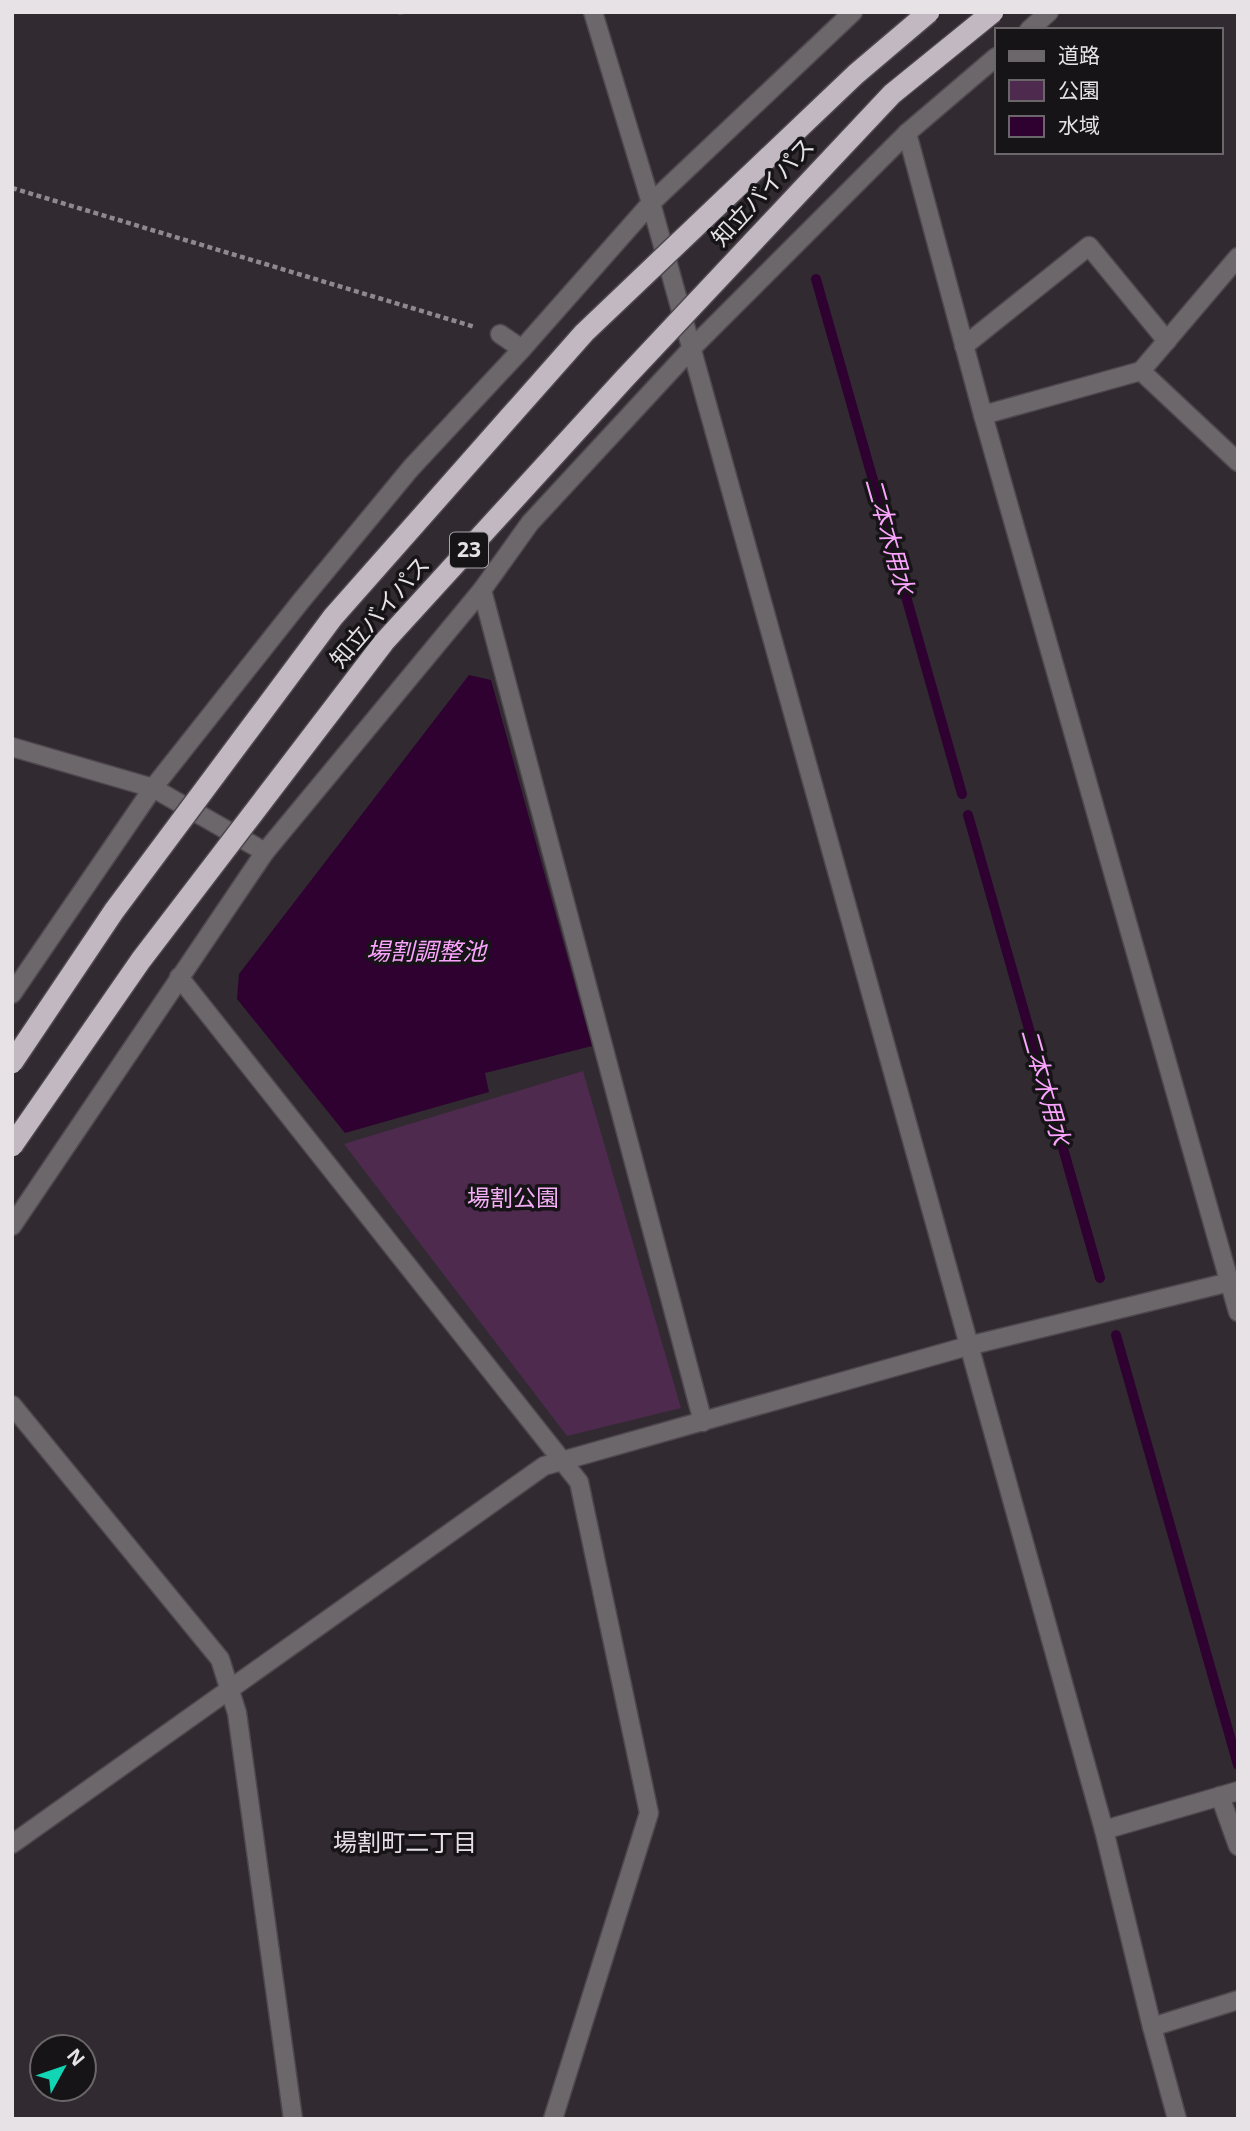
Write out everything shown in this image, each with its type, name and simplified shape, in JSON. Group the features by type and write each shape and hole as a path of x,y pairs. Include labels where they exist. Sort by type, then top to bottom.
{"highway":[{"name":"知立バイパス","path":"12,1063 114,911 333,617 584,333 856,74 929,12"},
{"name":"知立バイパス","path":"12,1146 141,960 384,642 616,388 892,94 993,12"}],"street":[{"path":"593,12 651,203 1104,1830 1177,2119"},
{"path":"12,994 153,788 301,601 403,478 523,349 651,203 853,12"},
{"path":"1031,28 1049,12"},
{"path":"12,1226 265,852 482,590 530,523 691,349 906,133 995,58"},
{"path":"906,133 983,415 1234,1282 1238,1312"},
{"path":"964,346 1089,246 1167,341"},
{"path":"983,415 1141,371 1238,257"},
{"path":"500,334 523,349"},
{"path":"1141,371 1238,463"},
{"path":"482,590 703,1422"},
{"path":"12,747 153,788 265,852"},
{"path":"179,977 579,1482 649,1813 553,2119"},
{"path":"12,1844 544,1466 968,1346 1234,1282"},
{"path":"12,1405 220,1659 237,1713 293,2119"},
{"path":"1104,1830 1229,1794 1238,1846"},
{"path":"1152,2027 1238,2000"}],"path":[{"path":"12,187 500,334"}],"green space":[{"name":"場割公園","path":"583,1071 681,1408 567,1436 344,1144"}],"water":[{"name":"場割調整池","path":"469,675 491,680 592,1046 485,1073 489,1092 345,1133 237,999 239,974"}],"waterway":[{"name":"二本木用水","path":"816,279 962,794"},
{"name":"二本木用水","path":"968,815 1100,1278"},
{"name":"二本木用水","path":"1116,1335 1238,1765"}],"district":[{"name":"場割町二丁目","path":"405,1843"}]}
